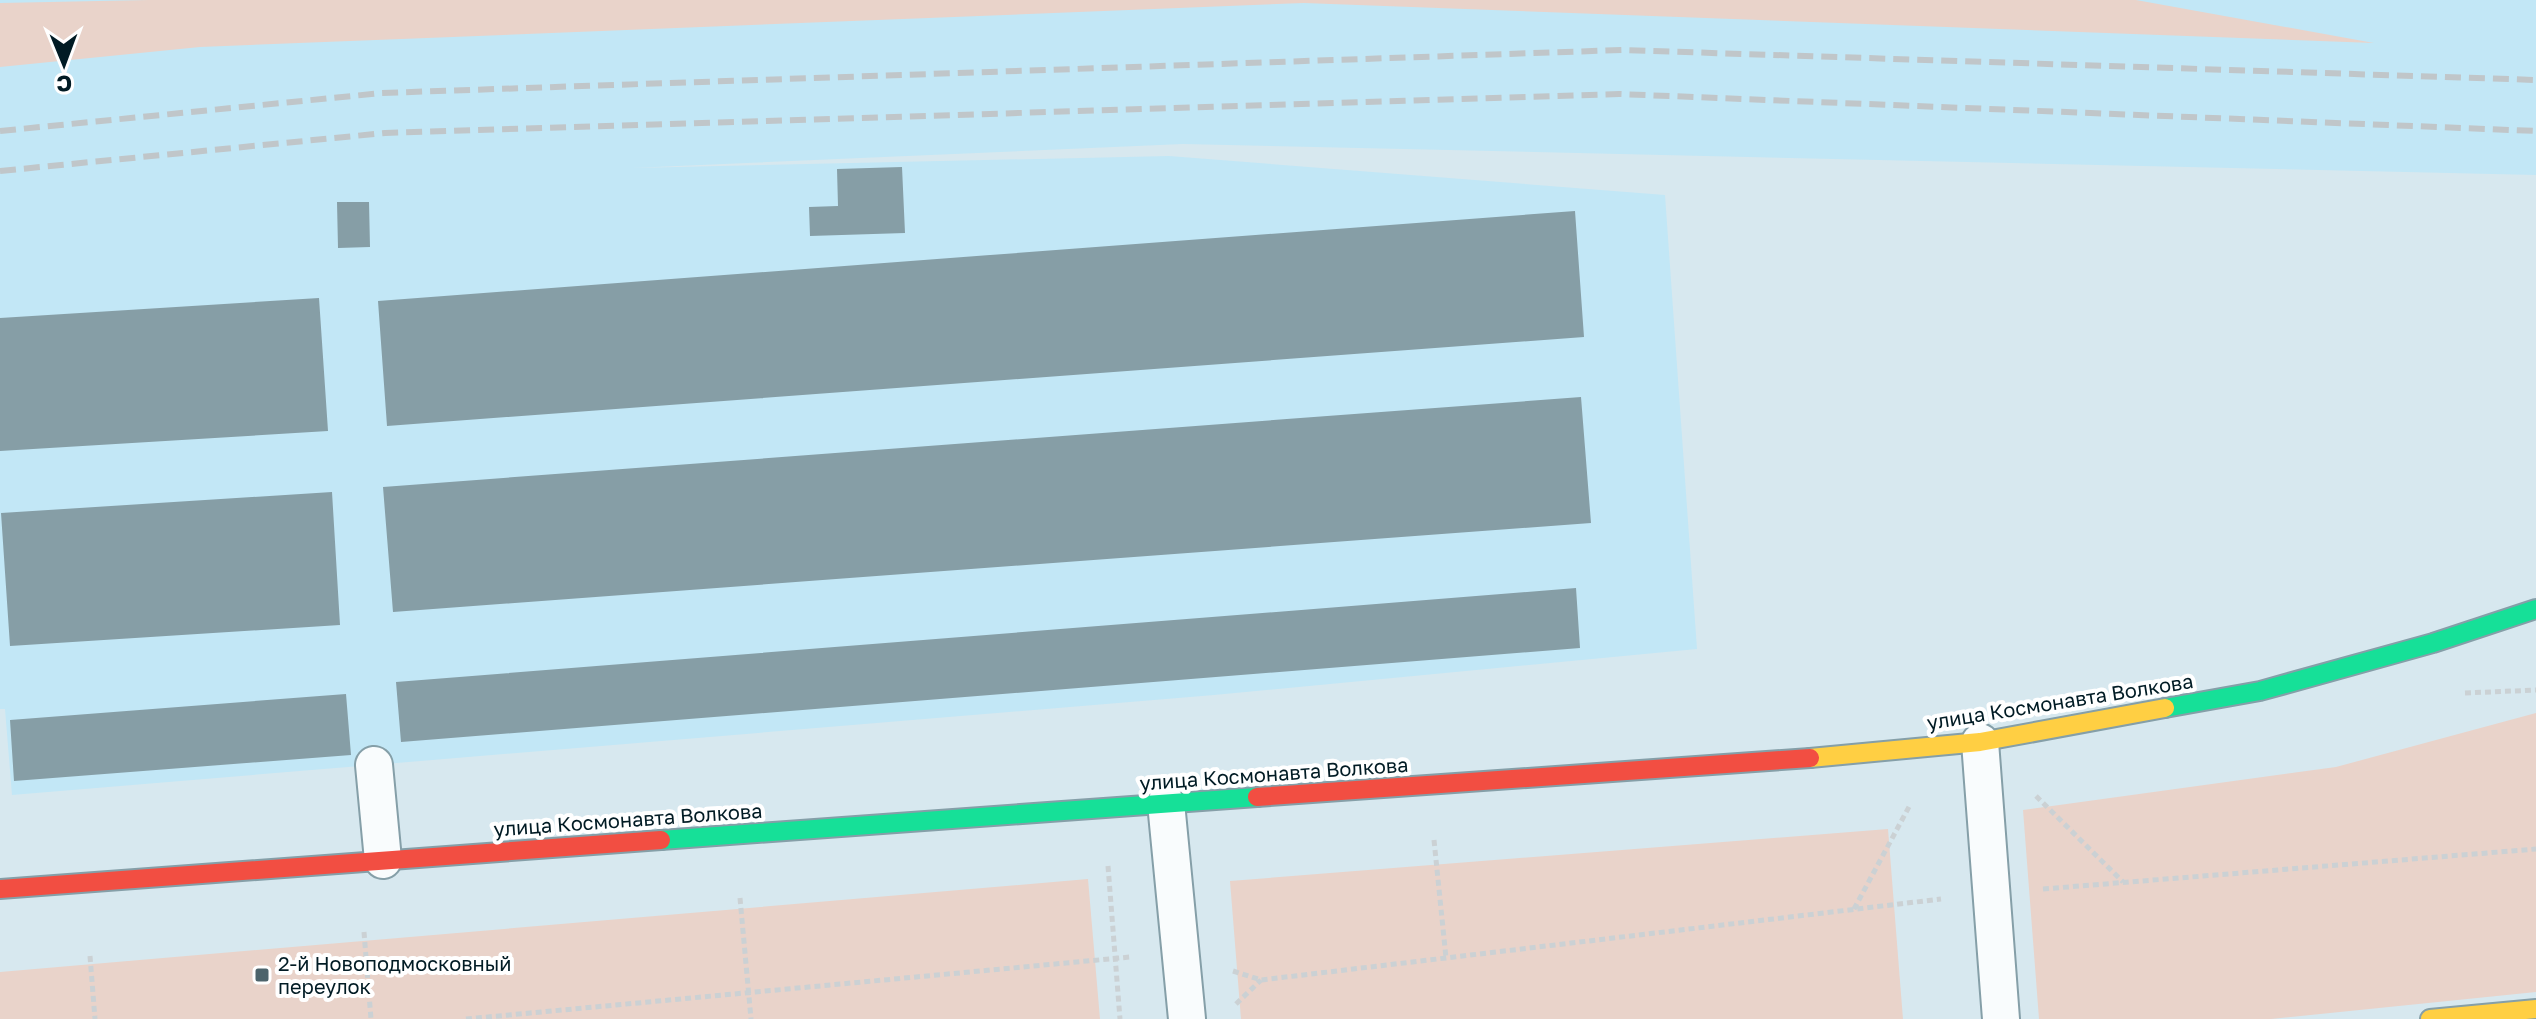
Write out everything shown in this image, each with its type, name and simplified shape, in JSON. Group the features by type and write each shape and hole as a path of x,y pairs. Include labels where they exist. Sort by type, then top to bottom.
{"main road":[{"name":"улица Космонавта Волкова","path":"0,889 1768,762 1980,742 2260,691 2433,643 2536,609"},
{"path":"2430,1019 2536,1009"}],"lane":[{"path":"1980,742 2001,1019"},
{"path":"374,765 383,860"},
{"path":"1166,803 1187,1019"}],"path":[{"path":"2462,693 2536,690"},
{"path":"2027,786 2124,882"},
{"path":"1854,910 1912,800"},
{"path":"1434,835 1446,958"},
{"path":"1261,980 1991,893 2536,849"},
{"path":"1108,866 1120,1019"},
{"path":"740,898 751,1019"},
{"path":"364,932 371,1019"},
{"path":"90,956 95,1019"},
{"path":"466,1019 1114,958"}],"shaded area":[{"path":"0,0 2536,0 2536,175 1183,144 632,168 1169,156 1665,195 1697,649 1214,695 12,795 5,709 0,709"},
{"path":"148,0 2136,0 2374,43 1304,3 200,47 0,67 0,3"},
{"path":"2536,713 2536,992 2271,1019 2039,1019 2023,810 2336,767"},
{"path":"1888,829 1903,1019 1241,1019 1230,881"},
{"path":"1088,879 1100,1019 0,1019 0,972"}],"building":[{"path":"902,167 905,233 810,236 809,207 838,206 837,169"},
{"path":"337,202 369,202 370,247 338,248"},
{"path":"1575,211 1584,337 387,426 378,301"},
{"path":"319,298 328,431 0,451 0,318"},
{"path":"1581,397 1591,523 393,612 383,487"},
{"path":"332,492 340,625 10,646 1,513"},
{"path":"1576,588 1580,648 401,742 396,682"},
{"path":"346,694 351,755 14,781 10,720"}],"railway":[{"path":"0,131 382,93 1622,50 2536,80"},
{"path":"0,171 385,133 1619,94 2536,131"}],"traffic: fast":[{"path":"2165,708 2260,691 2433,643 2536,609"},
{"path":"661,840 1257,797"}],"traffic: slow":[{"path":"1810,758 1980,742 2165,708"},
{"path":"2430,1019 2536,1009"}],"traffic: jam":[{"path":"1257,797 1810,758"},
{"path":"0,889 661,840"}],"place":[{"name":"2-й Новоподмосковный переулок","path":"262,975"}]}
